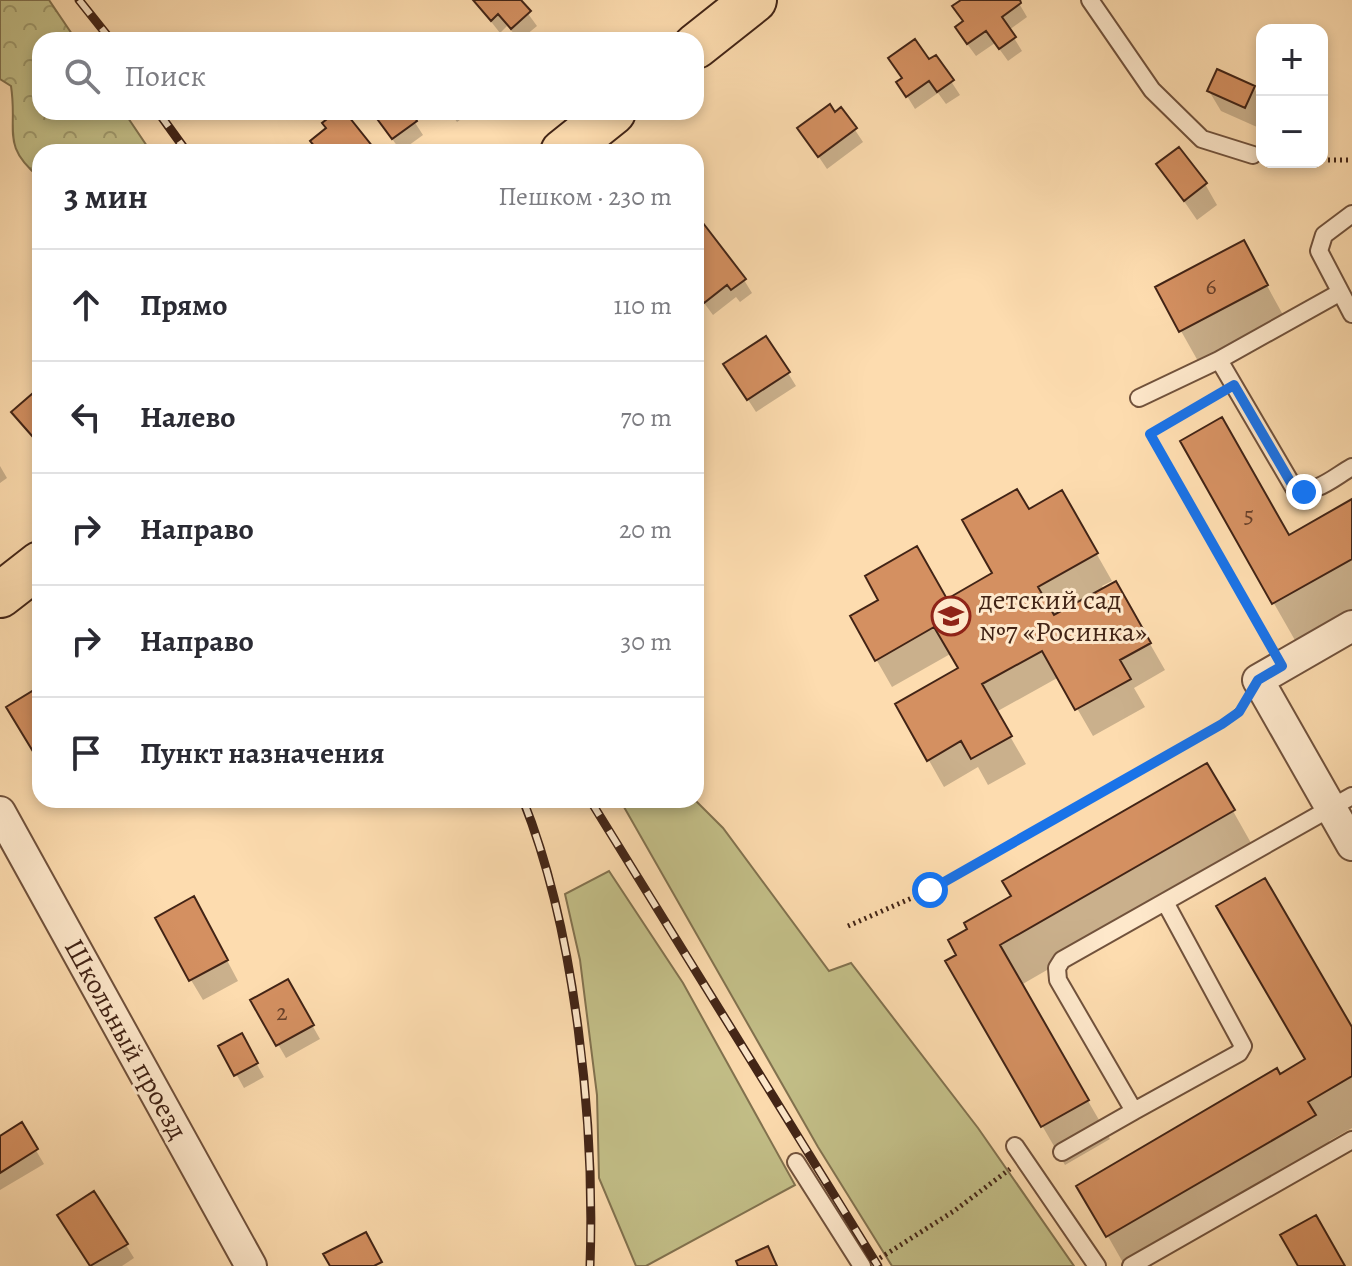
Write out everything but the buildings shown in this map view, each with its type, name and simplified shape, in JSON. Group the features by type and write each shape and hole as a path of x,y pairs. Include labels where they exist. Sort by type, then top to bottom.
{"main road":[{"path":"704,40 754,0"},
{"path":"573,144 603,120"},
{"path":"0,595 32,570"}],"street":[{"path":"1352,626 1270,673 1342,802 1352,845"},
{"name":"Школьный проезд","path":"0,812 251,1266"}],"lane":[{"path":"1090,0 1152,90 1202,139 1253,155"},
{"path":"1352,214 1324,235 1319,251 1352,314"},
{"path":"1139,398 1219,360 1339,293"},
{"path":"1219,360 1294,488 1304,492 1314,489 1352,467"},
{"path":"1134,1111 1058,980 1057,968 1062,960 1342,802"},
{"path":"1062,1152 1239,1053 1243,1046 1165,902"},
{"path":"1131,1266 1352,1140"},
{"path":"1019,1152 1097,1266"},
{"path":"796,1162 868,1264"}],"path":[{"path":"1328,160 1352,160"},
{"path":"848,926 930,890 1222,724 1239,712 1270,673 1150,434 1234,385"},
{"path":"868,1264 954,1211 1019,1152"}],"green space":[{"path":"0,0 49,0 71,32 32,32 32,120 129,120 146,144 32,144 32,170 15,146 11,86 0,79"},
{"path":"625,808 703,808 723,828 829,971 851,963 978,1128 1074,1266 892,1266 818,1147"},
{"path":"609,871 683,983 795,1185 646,1266 636,1266 599,1178 597,1095 580,960 565,894"}],"railway":[{"path":"79,0 105,32"},
{"path":"164,120 181,144"},
{"path":"526,808 557,909 578,1030 589,1152 590,1266"},
{"path":"595,808 878,1266"}],"place":[{"name":"детский сад №7 «Росинка»","path":"951,616"}],"route":[{"path":"930,890 1222,724 1239,712 1258,680 1282,666 1150,434 1234,385 1294,488 1304,492"}]}
